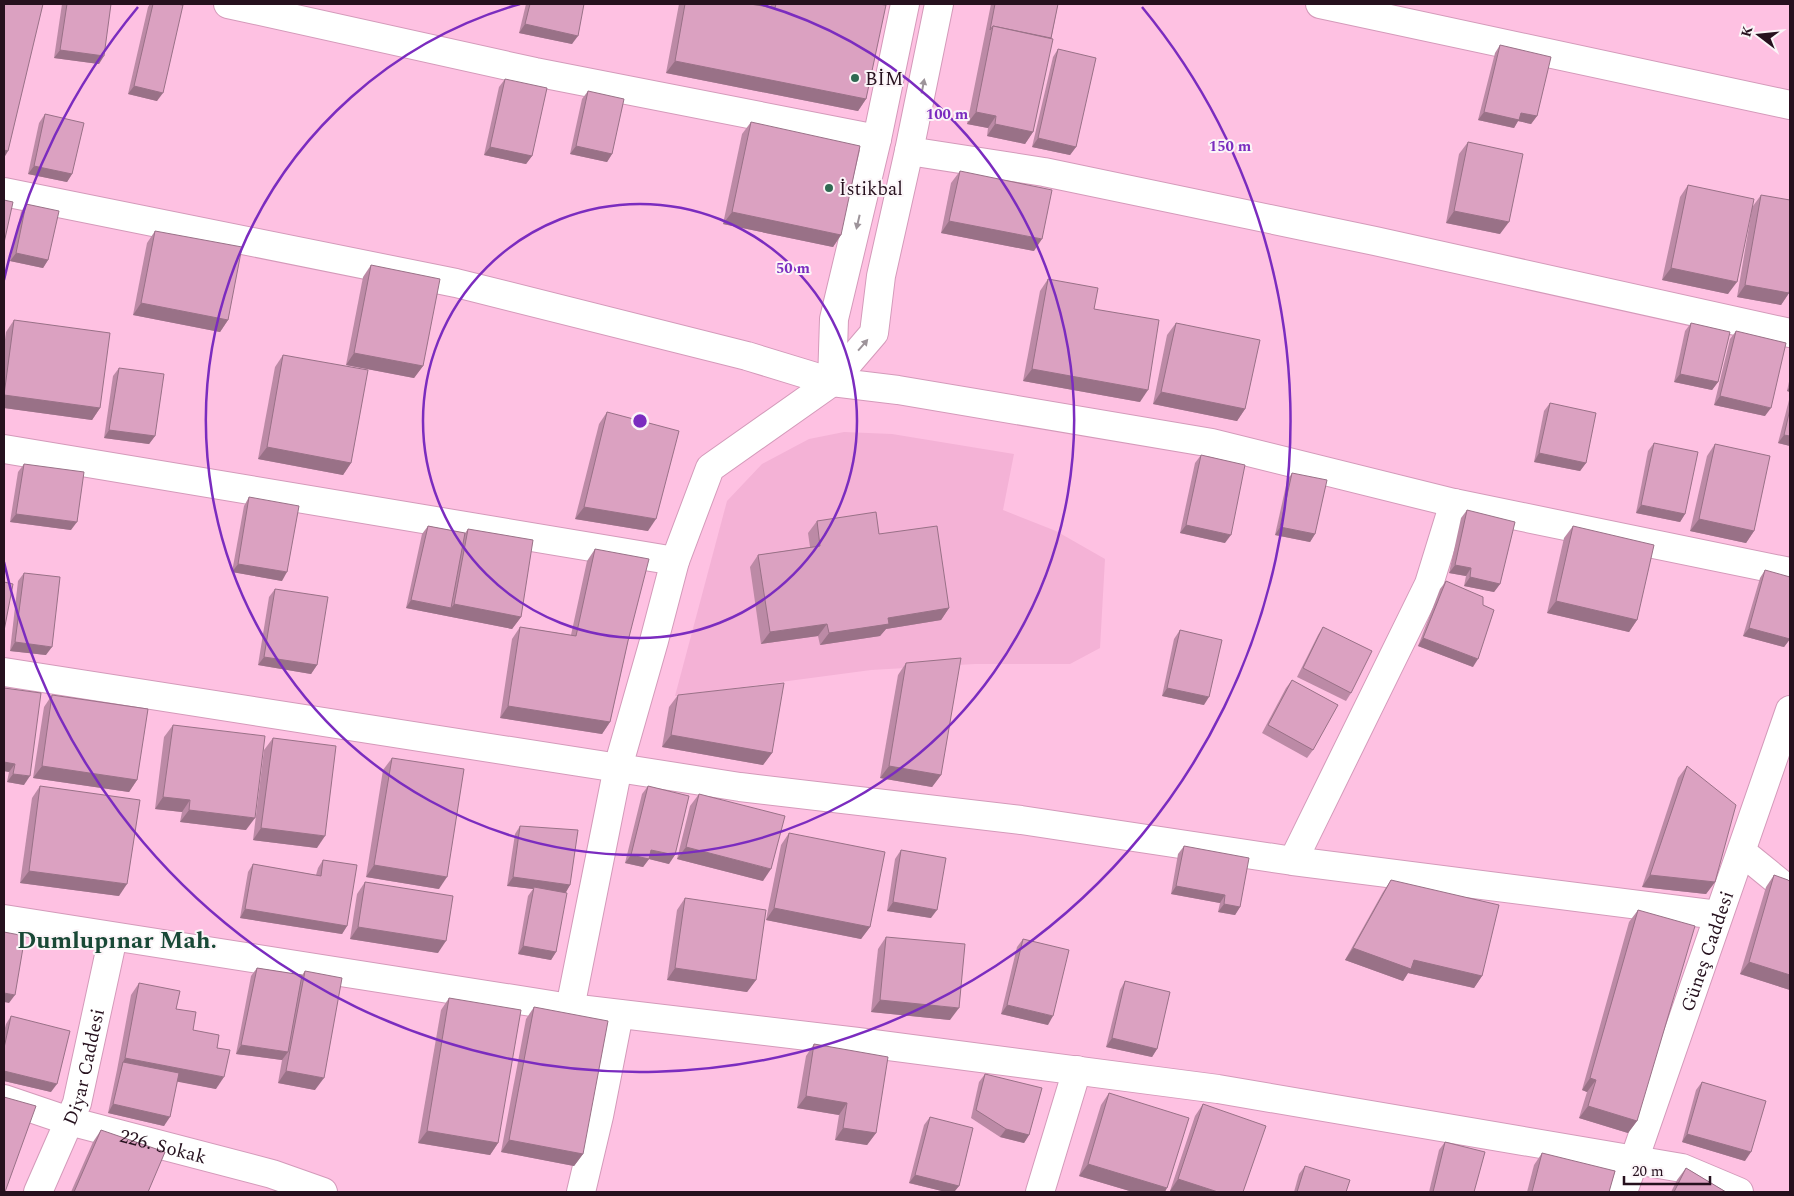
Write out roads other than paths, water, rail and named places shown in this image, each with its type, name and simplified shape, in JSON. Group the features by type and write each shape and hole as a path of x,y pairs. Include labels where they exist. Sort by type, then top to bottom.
{"street":[{"path":"228,4 535,72 877,139"},
{"path":"832,382 834,319 877,139 905,4"},
{"path":"570,1008 618,767 676,561 710,468 832,382 874,333 881,276 939,4"},
{"path":"1320,4 1790,105"},
{"path":"909,151 1044,172 1366,239 1790,333"},
{"path":"4,192 456,283 747,356 832,382 898,390 1212,443 1454,503 1790,572"},
{"path":"4,449 676,561"},
{"path":"1293,861 1429,584 1454,503"},
{"path":"4,672 740,787 1021,820 1293,861 1718,915"},
{"name":"Güneş Caddesi","path":"1623,1192 1790,710"},
{"path":"1742,852 1790,892"},
{"path":"4,919 570,1008 858,1042 1218,1089 1682,1168 1739,1192"},
{"name":"Diyar Caddesi","path":"38,1192 77,1103 113,937"},
{"path":"580,1192 599,1116 619,1014"},
{"path":"1044,1190 1078,1070"},
{"name":"226. Sokak","path":"4,1099 69,1121 272,1174 323,1192"}],"place":[{"name":"BİM","path":"855,78"},
{"name":"İstikbal","path":"829,188"}],"district":[{"name":"Dumlupınar Mah.","path":"117,940"}]}
